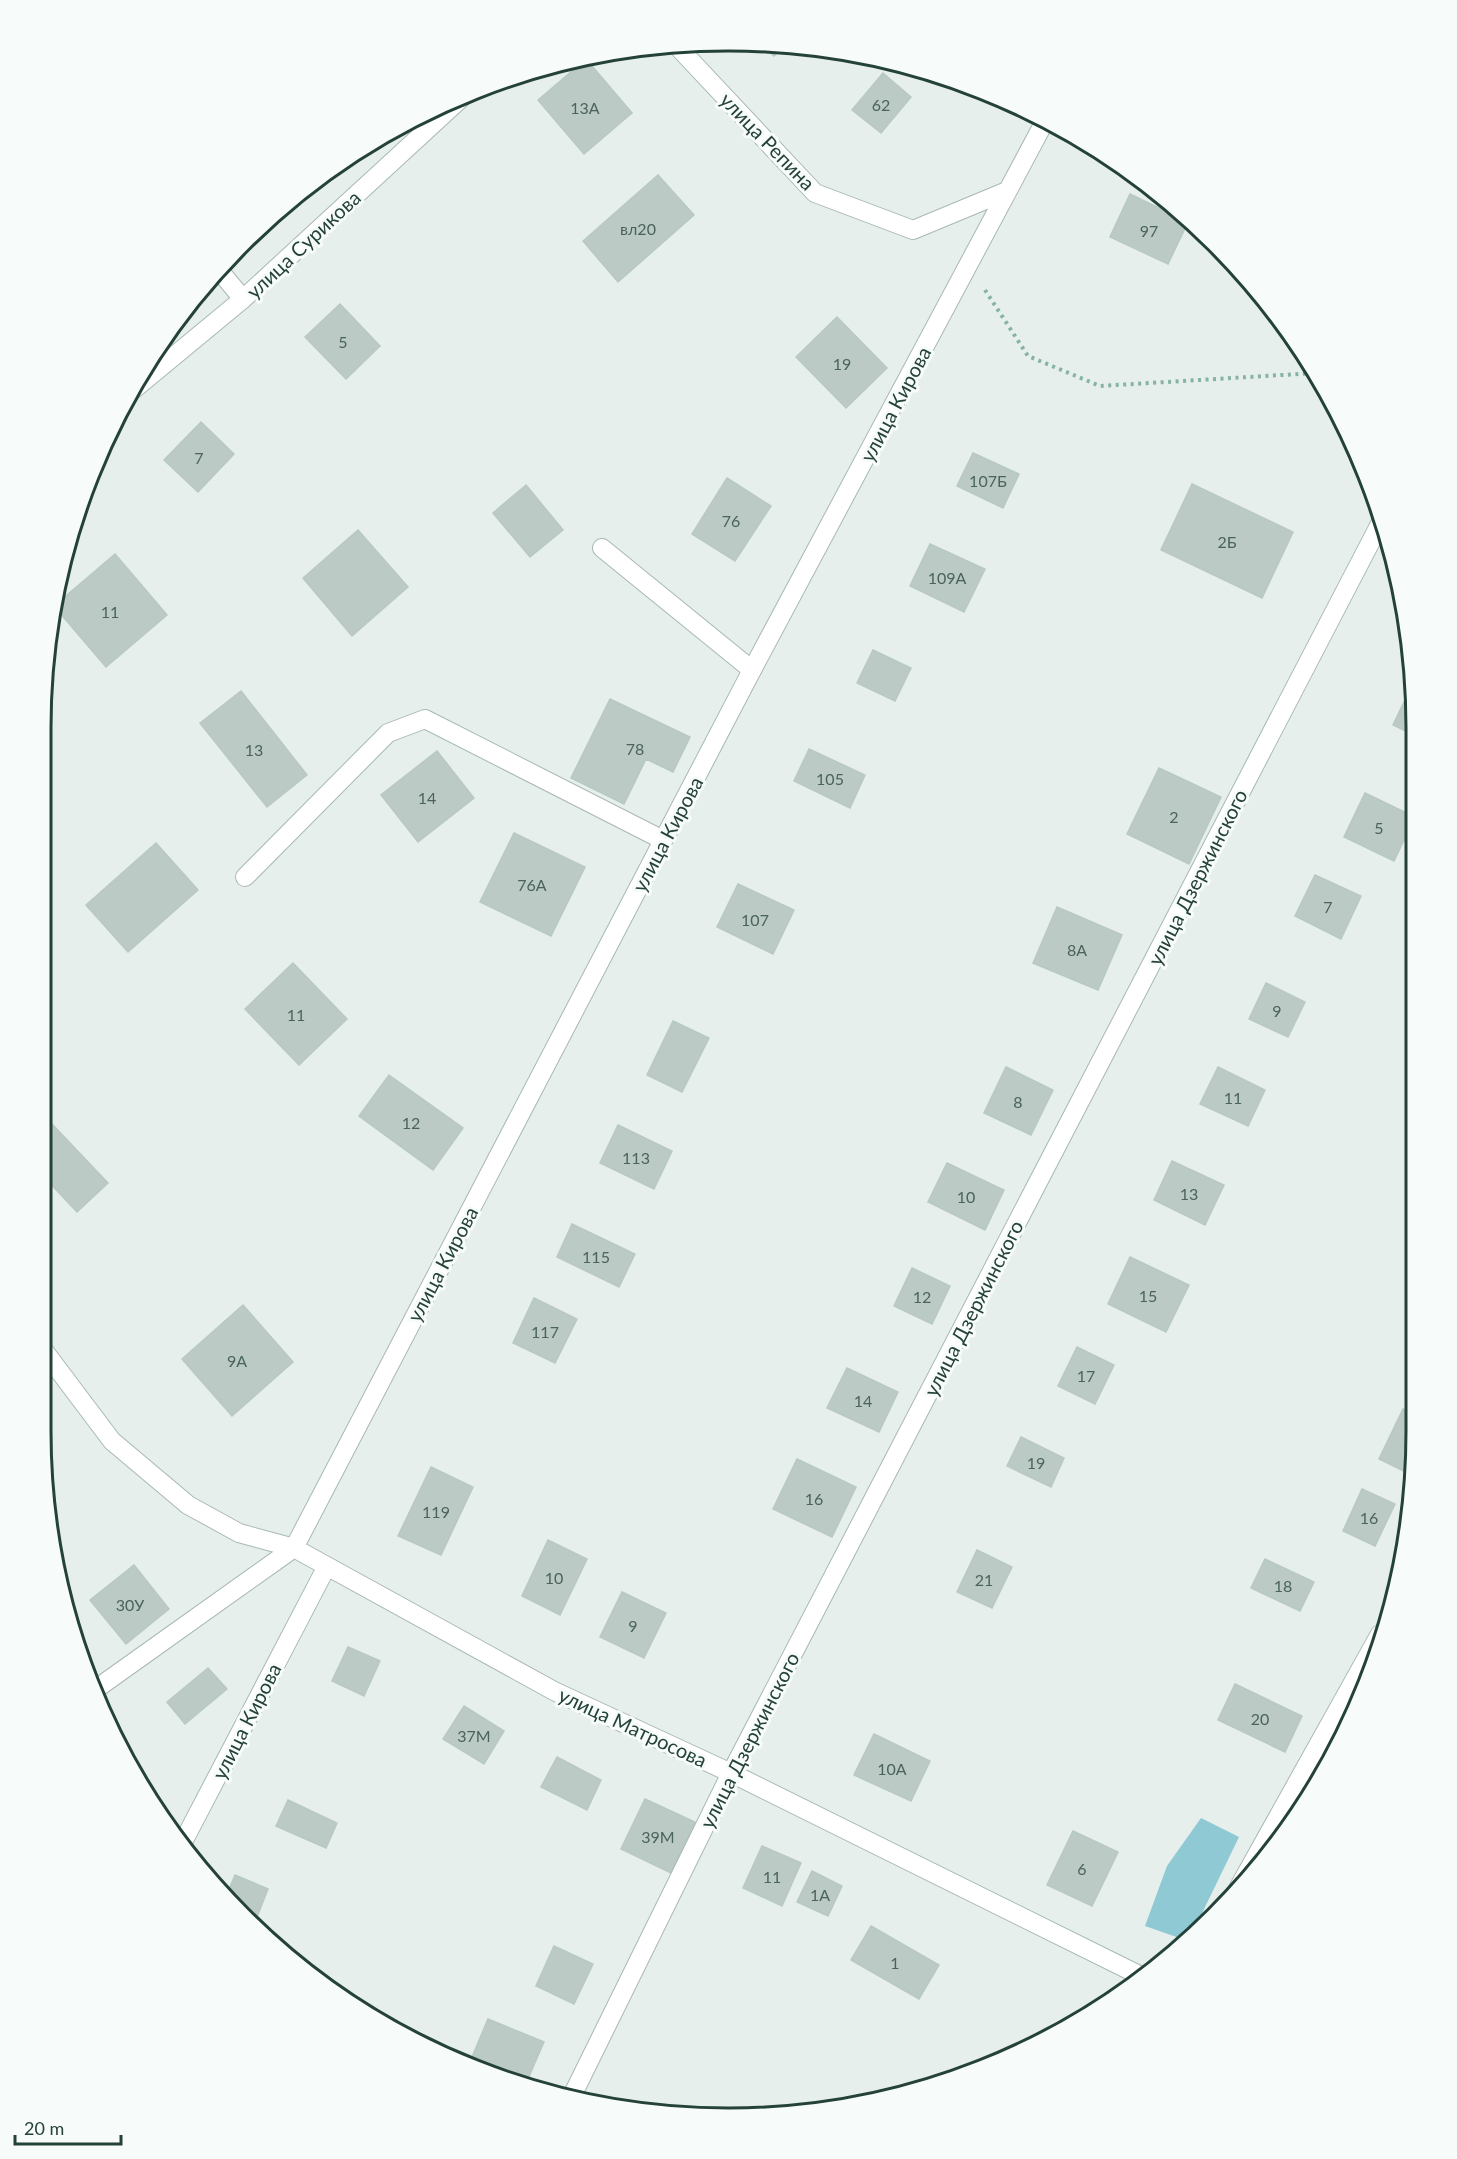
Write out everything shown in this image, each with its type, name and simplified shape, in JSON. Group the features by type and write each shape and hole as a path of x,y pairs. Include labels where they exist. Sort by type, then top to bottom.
{"street":[{"name":"улица Репина","path":"683,52 815,193 913,230 1007,191"},
{"name":"улица Сурикова","path":"151,375 243,299 444,114"},
{"name":"улица Кирова","path":"294,1548 752,670 1041,128"},
{"path":"224,276 243,299"},
{"name":"улица Дзержинского","path":"575,2090 731,1773 1376,531"},
{"path":"602,548 752,670"},
{"path":"245,877 388,733 425,719 663,840"},
{"name":"улица Матросова","path":"51,1360 112,1441 188,1505 239,1533 294,1548 554,1691 731,1773 1134,1973"},
{"path":"101,1685 294,1548"},
{"name":"улица Кирова","path":"186,1836 327,1566"},
{"path":"1258,1853 1365,1660"}],"path":[{"path":"968,264 1028,356 1100,386 1305,374"}],"water":[{"path":"1201,1818 1239,1837 1200,1917 1178,1937 1145,1926 1167,1866"}],"building":[{"path":"591,65 632,113 584,154 538,100 574,69"},
{"path":"883,73 911,97 881,133 852,110"},
{"path":"658,175 694,215 618,282 583,241"},
{"path":"1130,194 1165,211 1185,228 1168,264 1110,237"},
{"path":"340,304 380,346 346,379 305,337"},
{"path":"837,317 887,368 846,408 796,357"},
{"path":"201,422 234,454 198,492 164,460"},
{"path":"973,453 1019,474 1003,508 957,486"},
{"path":"727,478 771,506 735,561 692,534"},
{"path":"1192,484 1293,532 1262,598 1161,550"},
{"path":"526,485 563,530 530,557 493,513"},
{"path":"358,530 408,587 352,636 303,578"},
{"path":"930,544 985,569 964,612 910,586"},
{"path":"115,554 167,615 106,667 61,614 64,598"},
{"path":"873,650 911,668 895,701 857,683"},
{"path":"241,691 307,775 267,807 200,723"},
{"path":"610,699 690,737 673,772 646,759 624,804 571,778"},
{"path":"1405,699 1406,731 1393,725"},
{"path":"809,749 865,775 850,808 794,781"},
{"path":"437,751 474,798 418,842 381,795"},
{"path":"1159,768 1221,797 1189,864 1127,834"},
{"path":"1365,793 1406,813 1406,836 1394,861 1344,837"},
{"path":"514,833 585,867 551,936 480,902"},
{"path":"156,843 198,890 128,952 86,905"},
{"path":"1315,875 1361,896 1341,939 1295,916"},
{"path":"738,884 794,910 773,954 717,927"},
{"path":"1057,907 1122,935 1098,990 1033,963"},
{"path":"293,963 347,1019 299,1065 245,1009"},
{"path":"1266,983 1305,1002 1288,1037 1249,1019"},
{"path":"673,1021 709,1038 682,1092 647,1075"},
{"path":"1006,1067 1053,1090 1031,1135 984,1113"},
{"path":"1218,1067 1265,1090 1248,1126 1200,1104"},
{"path":"389,1075 463,1128 433,1170 359,1116"},
{"path":"51,1125 108,1183 77,1212 51,1184"},
{"path":"618,1125 672,1151 654,1189 600,1163"},
{"path":"1172,1161 1224,1185 1205,1225 1154,1200"},
{"path":"947,1163 1004,1190 985,1230 928,1202"},
{"path":"572,1224 635,1254 619,1287 557,1257"},
{"path":"1130,1257 1189,1285 1166,1332 1108,1304"},
{"path":"912,1268 950,1286 932,1324 894,1306"},
{"path":"534,1298 577,1319 555,1363 513,1343"},
{"path":"243,1305 293,1362 232,1416 182,1359"},
{"path":"1077,1347 1114,1365 1095,1404 1058,1386"},
{"path":"847,1368 898,1392 879,1432 827,1408"},
{"path":"1403,1409 1406,1410 1405,1472 1379,1459"},
{"path":"1021,1437 1064,1458 1051,1487 1007,1466"},
{"path":"797,1459 856,1487 832,1537 773,1509"},
{"path":"431,1467 473,1487 441,1555 398,1536"},
{"path":"1362,1489 1395,1504 1375,1546 1343,1531"},
{"path":"548,1540 587,1559 560,1615 522,1596"},
{"path":"977,1550 1012,1567 992,1608 957,1592"},
{"path":"1265,1559 1314,1582 1300,1611 1251,1588"},
{"path":"134,1565 169,1609 126,1644 90,1600"},
{"path":"622,1592 666,1613 644,1658 600,1637"},
{"path":"348,1647 380,1661 364,1696 332,1681"},
{"path":"208,1668 227,1689 185,1724 167,1702"},
{"path":"1235,1684 1302,1716 1285,1752 1218,1720"},
{"path":"464,1706 504,1731 484,1764 443,1739"},
{"path":"874,1734 930,1761 911,1801 854,1775"},
{"path":"557,1757 601,1780 587,1810 541,1787"},
{"path":"645,1799 695,1822 671,1873 621,1849"},
{"path":"288,1800 337,1823 326,1848 276,1826"},
{"path":"1073,1831 1118,1852 1092,1906 1047,1885"},
{"path":"762,1846 801,1863 782,1906 743,1888"},
{"path":"812,1871 842,1886 828,1916 797,1902"},
{"path":"235,1875 268,1889 257,1917 249,1910 229,1889"},
{"path":"871,1926 939,1965 919,1999 851,1960"},
{"path":"554,1946 593,1964 574,2004 536,1986"},
{"path":"488,2019 544,2042 529,2077 472,2057"}]}
